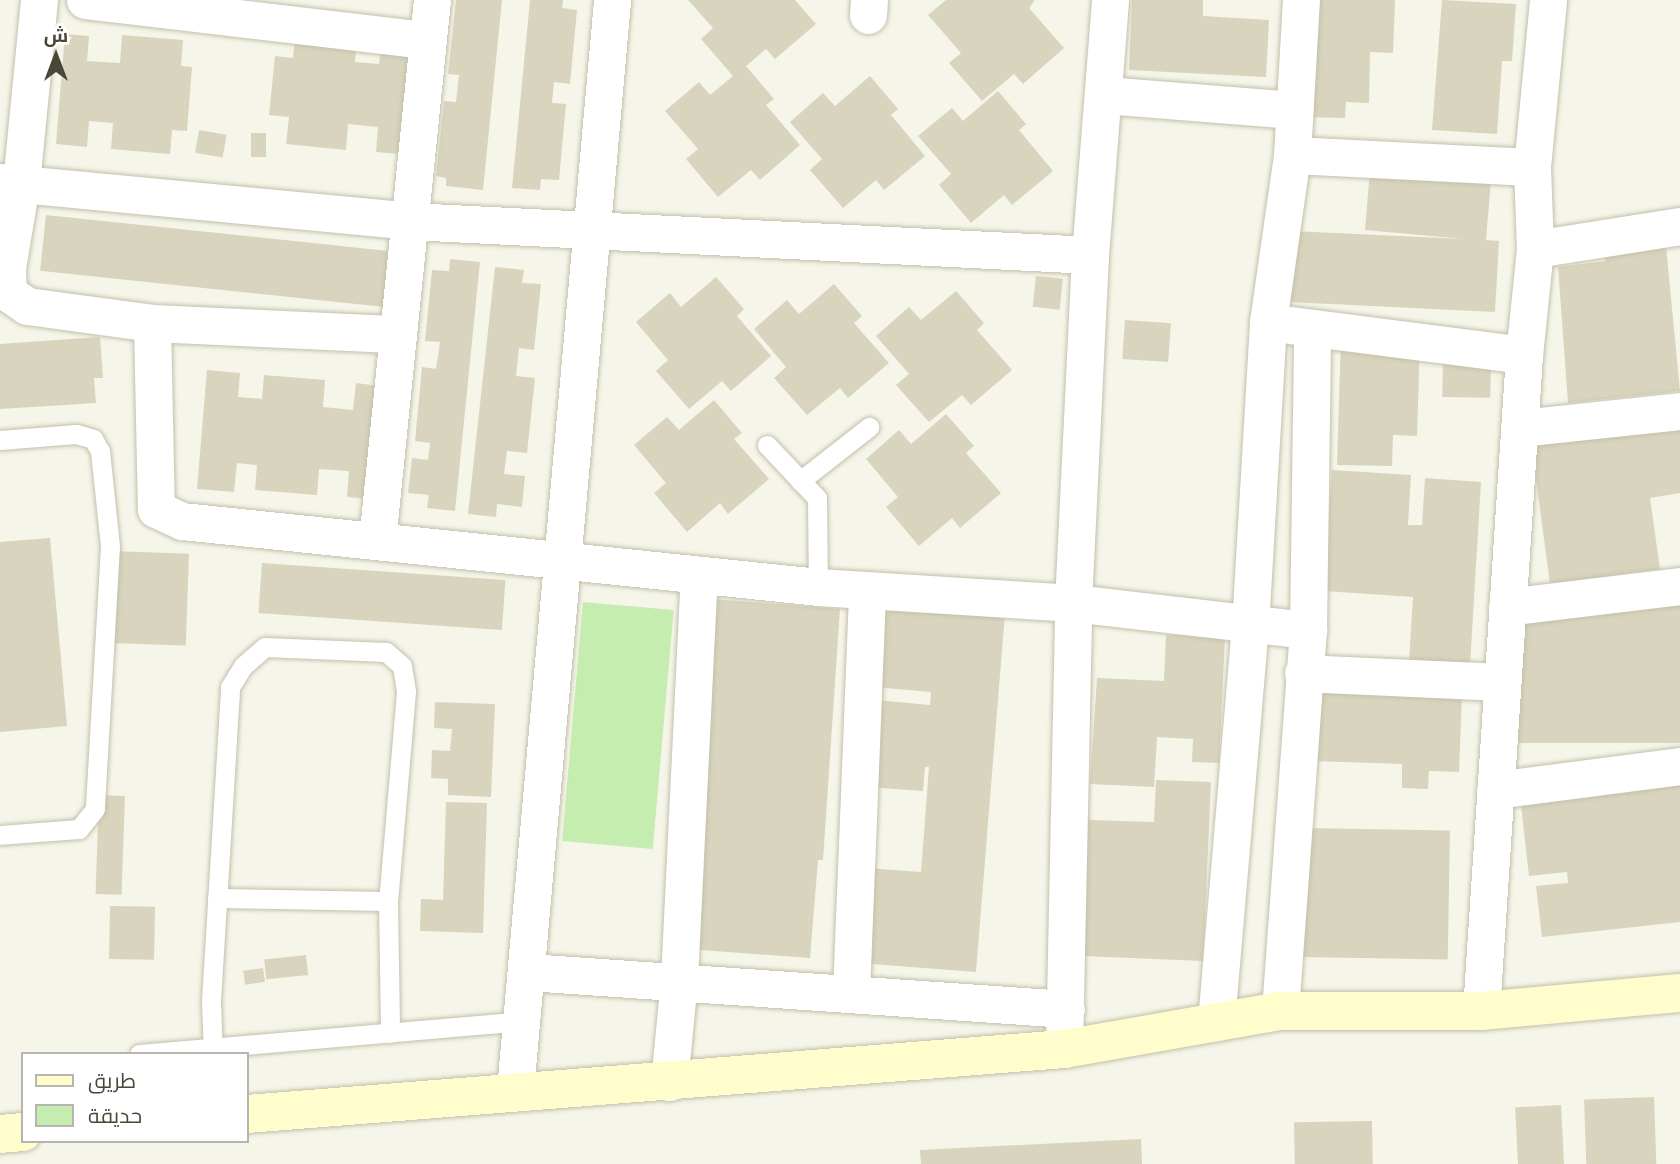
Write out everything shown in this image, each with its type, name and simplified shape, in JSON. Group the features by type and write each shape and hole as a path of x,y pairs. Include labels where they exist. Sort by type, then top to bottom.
{"main road":[{"path":"248,1114 515,1090 669,1082 1064,1049 1280,1011 1480,1011 1680,993"},
{"path":"0,1134 21,1132"}],"street":[{"path":"39,0 11,183 6,268 8,293 27,306 152,323 398,334"},
{"path":"85,0 427,40"},
{"path":"377,541 432,0"},
{"path":"515,1090 528,972 590,230 612,0"},
{"path":"1064,1049 1073,603 1090,256 1110,0"},
{"path":"1216,1022 1250,626 1268,322 1292,155 1301,0"},
{"path":"1480,1011 1500,682 1521,428 1524,355 1535,249 1532,167 1548,0"},
{"path":"1104,95 1294,110"},
{"path":"1292,155 1532,167"},
{"path":"11,183 410,221 1090,256"},
{"path":"1535,249 1680,226"},
{"path":"1268,322 1524,355"},
{"path":"152,323 156,509 181,521 867,592 1073,603 1250,626 1308,630"},
{"path":"1280,1011 1308,630 1312,328"},
{"path":"1521,428 1680,411"},
{"path":"669,1082 679,980 699,575"},
{"path":"1507,607 1680,586"},
{"path":"851,993 867,592"},
{"path":"1303,673 1500,682"},
{"path":"1495,790 1680,766"},
{"path":"528,972 679,980 1066,1009"}],"lane":[{"path":"800,481 870,427"},
{"path":"0,440 76,434 93,439 100,451 110,546 95,808 79,829 0,835"},
{"path":"767,445 817,498 818,587"},
{"path":"213,1051 217,898 230,687 243,666 265,647 386,652 402,666 406,692 388,901 390,1033"},
{"path":"217,898 388,901"},
{"path":"188,1052 523,1021"}],"green space":[{"path":"583,602 674,610 653,849 562,841"}],"building":[{"path":"456,0 502,0 483,190 446,186 446,178 436,176 444,101 456,102 459,75 448,74"},
{"path":"530,0 563,0 562,8 577,10 570,84 554,82 552,103 566,104 559,180 541,179 540,190 512,188"},
{"path":"688,0 795,0 816,24 775,59 766,49 746,66 774,99 766,105 800,145 760,180 751,170 718,197 686,159 698,149 665,111 699,82 710,95 733,76 701,39 713,28"},
{"path":"946,0 1035,0 1029,8 1064,48 1023,84 1014,74 982,101 949,63 961,53 928,15"},
{"path":"1132,0 1203,0 1203,16 1269,20 1266,77 1129,70"},
{"path":"1306,0 1395,0 1393,53 1370,52 1369,103 1346,102 1345,118 1303,117"},
{"path":"1442,0 1516,4 1512,61 1502,61 1497,134 1432,130"},
{"path":"296,29 357,35 355,62 379,64 382,42 411,44 400,154 376,152 378,127 348,124 346,150 286,144 289,117 269,115 275,56 293,58"},
{"path":"65,34 89,36 87,61 120,63 122,35 183,40 181,66 192,67 187,131 172,130 170,154 111,149 113,123 89,121 87,147 56,144"},
{"path":"870,76 898,109 891,115 925,156 884,190 876,180 843,208 810,170 822,159 790,122 823,93 835,106"},
{"path":"998,91 1026,124 1019,130 1053,171 1012,205 1004,195 971,223 939,185 951,174 918,136 952,108 963,121"},
{"path":"199,130 227,135 223,158 195,153"},
{"path":"251,133 266,133 266,157 251,157"},
{"path":"1370,170 1491,180 1486,240 1499,241 1495,312 1289,302 1292,231 1464,239 1365,230"},
{"path":"46,215 395,252 389,307 40,271"},
{"path":"1666,246 1680,391 1568,403 1558,267 1605,261 1604,253"},
{"path":"450,259 480,262 455,511 427,508 429,495 408,493 412,458 428,460 430,443 415,441 422,367 436,369 440,342 425,341 432,270 449,271"},
{"path":"495,267 524,270 522,283 541,284 534,350 519,348 516,376 535,378 527,453 507,451 504,474 525,476 522,507 497,504 496,517 468,514"},
{"path":"1036,276 1063,279 1060,310 1033,307"},
{"path":"716,277 744,309 737,316 771,356 731,391 722,381 689,409 656,371 668,360 636,322 670,293 681,307"},
{"path":"834,284 862,316 854,323 889,363 848,398 840,388 807,415 774,378 786,367 754,329 787,300 799,314"},
{"path":"956,291 984,323 977,330 1012,370 971,405 962,395 929,422 896,385 909,374 876,336 909,307 921,320"},
{"path":"1125,320 1171,323 1168,362 1122,359"},
{"path":"100,337 103,378 94,378 96,403 0,409 0,344"},
{"path":"1341,337 1420,340 1417,436 1393,435 1392,466 1337,465"},
{"path":"1443,357 1491,358 1490,398 1442,397"},
{"path":"207,370 240,373 238,397 262,399 264,375 325,380 323,407 353,410 356,383 379,386 370,499 347,497 349,471 319,469 317,495 255,490 257,465 237,463 234,492 197,489"},
{"path":"714,400 742,433 734,439 769,479 728,514 720,503 687,532 654,493 666,483 634,445 667,417 679,430"},
{"path":"946,414 974,446 966,453 1001,493 960,528 952,518 919,546 886,507 898,497 866,459 899,430 911,444"},
{"path":"1680,420 1680,493 1650,498 1660,569 1550,584 1531,441"},
{"path":"1332,470 1411,475 1408,525 1422,525 1425,478 1481,482 1470,666 1409,662 1413,597 1324,591"},
{"path":"50,538 67,726 0,732 0,542"},
{"path":"113,551 189,554 186,646 110,643"},
{"path":"262,563 505,580 502,630 259,613"},
{"path":"712,599 840,609 823,860 818,860 810,958 687,949"},
{"path":"1513,600 1680,600 1680,743 1513,743"},
{"path":"939,608 1005,613 976,972 846,962 854,867 921,872 929,767 925,767 923,791 868,787 876,700 930,705 931,692 873,687 879,609 939,613"},
{"path":"1166,635 1225,638 1219,763 1192,762 1193,739 1157,737 1154,787 1090,784 1097,678 1164,681"},
{"path":"1315,690 1462,695 1459,772 1429,771 1428,789 1402,788 1402,764 1312,761"},
{"path":"435,702 495,704 491,797 448,795 448,779 431,778 432,750 450,751 452,729 434,728"},
{"path":"1680,779 1680,922 1542,937 1536,886 1568,883 1567,872 1529,876 1521,805 1593,797 1593,788"},
{"path":"1156,780 1211,782 1203,961 1082,956 1088,820 1154,822"},
{"path":"99,795 125,796 122,895 96,894"},
{"path":"446,802 487,803 483,933 420,931 421,899 443,900"},
{"path":"1305,828 1450,831 1448,960 1303,957"},
{"path":"110,906 155,907 154,960 109,959"},
{"path":"306,955 308,975 266,979 264,959"},
{"path":"263,968 265,982 245,985 243,971"},
{"path":"1654,1097 1656,1164 1586,1164 1584,1099"},
{"path":"1561,1105 1564,1164 1518,1164 1515,1107"},
{"path":"1372,1121 1373,1164 1295,1164 1294,1122"},
{"path":"1141,1139 1142,1164 921,1164 920,1150"}]}
